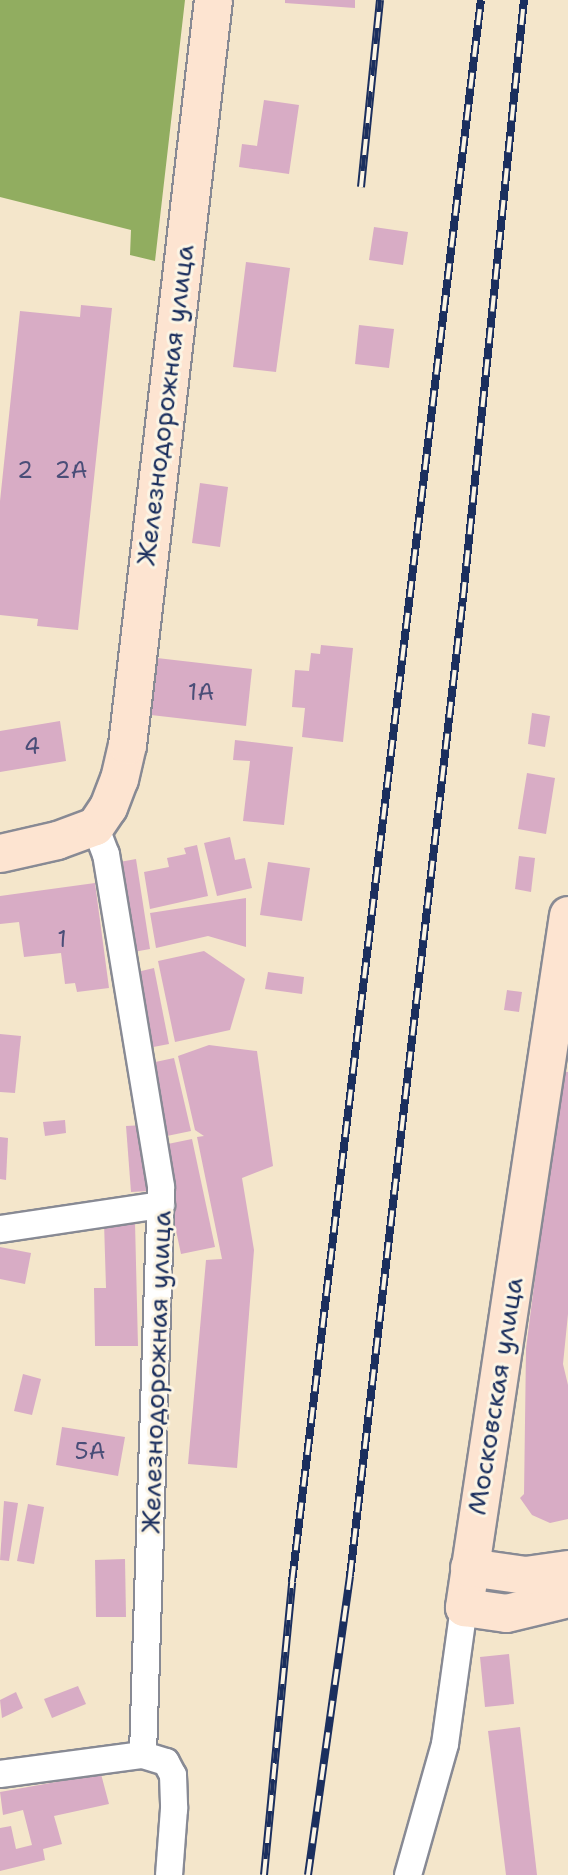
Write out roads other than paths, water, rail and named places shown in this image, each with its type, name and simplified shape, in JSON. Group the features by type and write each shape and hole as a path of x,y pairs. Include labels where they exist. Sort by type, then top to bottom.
{"main road":[{"name":"Железнодорожная улица","path":"103,829 127,745 213,0"},
{"path":"0,853 103,829"},
{"name":"Московская улица","path":"464,1607 568,915"},
{"path":"469,1567 525,1576 568,1569"},
{"path":"464,1607 506,1613 568,1598"}],"street":[{"name":"Железнодорожная улица","path":"103,829 153,1131 161,1205 143,1755"},
{"path":"0,1229 161,1205"},
{"name":"Московская улица","path":"408,1875 445,1744 464,1607"},
{"path":"0,1774 143,1755 166,1762 173,1774 170,1875"}],"railway":[{"path":"361,187 380,0"},
{"path":"264,1875 292,1582 481,0"},
{"path":"308,1875 350,1576 463,598 524,0"}]}
